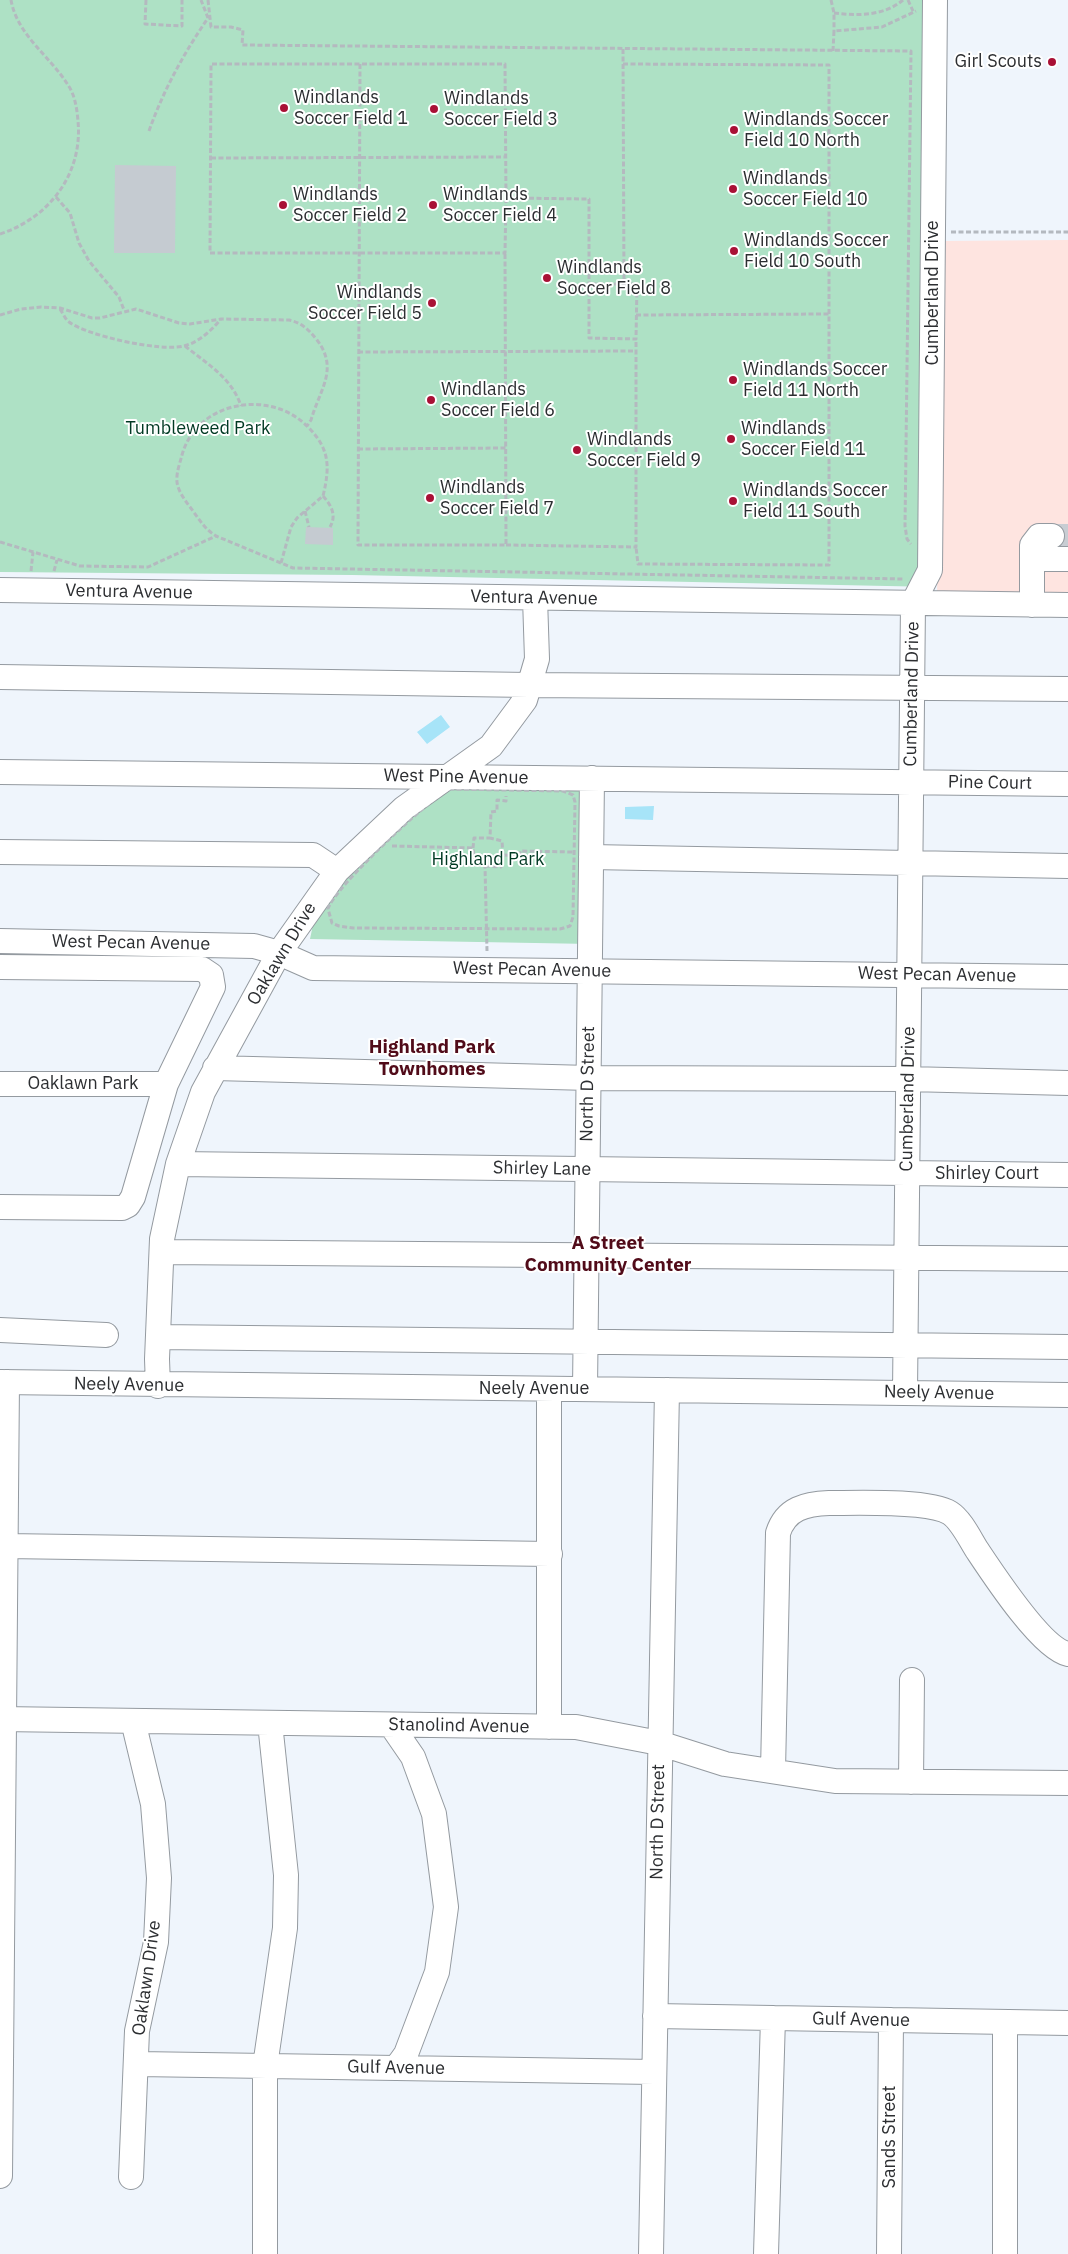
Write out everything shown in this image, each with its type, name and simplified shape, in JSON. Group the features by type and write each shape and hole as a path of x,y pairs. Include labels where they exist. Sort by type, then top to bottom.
{"street":[{"name":"Cumberland Drive","path":"905,1392 912,688 918,593 930,570 933,230 928,6"},
{"path":"1032,605 1032,545 1036,538 1052,536"},
{"path":"1032,559 1068,559"},
{"name":"Ventura Avenue","path":"0,590 535,598 918,593 1032,605 1068,605"},
{"name":"Oaklawn Drive","path":"158,1386 162,1239 178,1164 203,1092 279,953 337,871 377,842 404,808 491,746 525,700 537,659 535,598"},
{"path":"0,677 529,685 1068,689"},
{"name":"West Pine Avenue","path":"0,772 449,777 506,784 592,778 912,782"},
{"name":"North D Street","path":"585,1389 590,971 586,854 592,778"},
{"name":"Pine Court","path":"912,782 1068,784"},
{"path":"0,852 313,855 337,871"},
{"path":"586,854 911,864 1068,866"},
{"name":"West Pecan Avenue","path":"0,940 254,946 279,953 313,968 1068,977"},
{"path":"0,966 202,969 210,975 213,987 166,1084 133,1197 128,1205 122,1208 0,1207"},
{"path":"215,1068 588,1078 1068,1083"},
{"name":"Oaklawn Park","path":"0,1084 166,1084"},
{"name":"Shirley Lane","path":"178,1164 906,1173"},
{"name":"Shirley Court","path":"906,1173 1068,1175"},
{"path":"162,1252 906,1256 1068,1259"},
{"path":"0,1330 106,1335"},
{"path":"158,1337 1068,1346"},
{"path":"0,2176 6,1546 3,1382"},
{"name":"Neely Avenue","path":"3,1382 158,1386 1068,1395"},
{"path":"549,1389 549,1727"},
{"name":"North D Street","path":"651,2254 667,1390"},
{"path":"773,1772 778,1532 786,1516 803,1506 848,1503 925,1506 951,1514 995,1578 1036,1629 1056,1650 1068,1654"},
{"path":"6,1546 550,1554"},
{"path":"911,1782 912,1680"},
{"name":"Stanolind Avenue","path":"3,1719 576,1727 659,1744 726,1764 835,1781 1068,1783"},
{"name":"Oaklawn Drive","path":"131,2177 138,2064 137,2031 156,1942 159,1878 153,1804 133,1721"},
{"path":"265,2254 265,2066 285,1928 286,1875 270,1723"},
{"path":"391,1725 412,1757 434,1814 446,1907 437,1972 406,2054 396,2068"},
{"name":"Gulf Avenue","path":"655,2016 1068,2023"},
{"path":"766,2254 774,2018"},
{"name":"Sands Street","path":"889,2254 890,2020"},
{"path":"1005,2022 1005,2254"},
{"name":"Gulf Avenue","path":"138,2064 654,2072"}],"path":[{"path":"0,234 11,231 45,210 64,187 77,154 79,134 77,108 68,85 28,36 13,11 11,0"},
{"path":"146,0 145,24 182,26 182,0"},
{"path":"201,0 210,27 242,30 242,45 833,51 913,50 905,526 907,540 912,545"},
{"path":"149,131 164,94 192,41 208,18 208,0"},
{"path":"831,0 834,13 833,51"},
{"path":"834,13 874,14 893,7 903,0"},
{"path":"908,0 913,11"},
{"path":"834,31 882,27 898,22 913,11 928,6"},
{"path":"623,49 624,284"},
{"path":"505,253 210,253 211,64 506,64 506,545"},
{"path":"360,64 358,545 636,547"},
{"path":"590,284 637,284 636,547 638,564 829,565 830,65 623,64"},
{"path":"211,158 506,157"},
{"path":"56,197 70,213 79,243 89,261 119,297 124,310"},
{"path":"506,198 589,199 589,338 636,339"},
{"path":"909,229 961,233 1068,232"},
{"path":"60,308 67,321 82,329 157,348 185,346 212,330 221,319"},
{"path":"0,315 21,309 60,308 92,318 111,316 124,310 136,309 184,324 221,319 289,320 308,329 324,350 329,369 312,420 307,426"},
{"path":"636,315 829,314"},
{"path":"185,346 215,368 238,398 241,406"},
{"path":"358,352 636,351"},
{"path":"281,563 291,527 323,496 328,461 318,437 299,417 270,405 241,406 216,412 201,422 186,440 177,482 186,502 208,531 216,536 293,568 896,579 918,593"},
{"path":"358,449 506,448"},
{"path":"323,496 331,505 333,514 330,527"},
{"path":"305,512 309,527"},
{"path":"0,542 80,566 148,567 216,536"},
{"path":"490,838 491,812 497,811 497,800 506,801 506,784"},
{"path":"506,784 570,793 575,802 586,854 570,926 560,929 486,927 353,928 334,924 328,912 330,902 377,842 444,792 450,790 506,784"},
{"path":"474,838 502,840 503,855 501,867 476,864 473,848 474,838"},
{"path":"377,842 473,848"},
{"path":"503,855 520,856 520,851 586,854"},
{"path":"485,866 487,970"}],"shaded area":[{"path":"1068,240 1068,599 937,597 942,241"}],"green space":[{"name":"Tumbleweed Park","path":"0,0 945,0 936,587 352,575 0,572"},
{"name":"Highland Park","path":"449,777 592,780 591,944 310,939 319,896"}],"water":[{"path":"441,715 450,727 427,744 417,732"},
{"path":"654,806 653,820 625,819 625,807"}],"building":[{"path":"115,165 176,166 175,253 114,253"},
{"path":"306,527 333,528 333,545 305,544"}],"tunnel":[{"path":"1052,536 1068,536"}],"place":[{"name":"Girl Scouts","path":"1052,62"},
{"name":"Windlands Soccer Field 1","path":"284,108"},
{"name":"Windlands Soccer Field 3","path":"434,109"},
{"name":"Windlands Soccer Field 10 North","path":"734,130"},
{"name":"Windlands Soccer Field 10","path":"733,189"},
{"name":"Windlands Soccer Field 2","path":"283,205"},
{"name":"Windlands Soccer Field 4","path":"433,205"},
{"name":"Windlands Soccer Field 10 South","path":"734,251"},
{"name":"Windlands Soccer Field 8","path":"547,278"},
{"name":"Windlands Soccer Field 5","path":"432,303"},
{"name":"Windlands Soccer Field 11 North","path":"733,380"},
{"name":"Windlands Soccer Field 6","path":"431,400"},
{"name":"Windlands Soccer Field 11","path":"731,439"},
{"name":"Windlands Soccer Field 9","path":"577,450"},
{"name":"Windlands Soccer Field 7","path":"430,498"},
{"name":"Windlands Soccer Field 11 South","path":"733,501"}],"district":[{"name":"Highland Park Townhomes","path":"432,1059"},
{"name":"A Street Community Center","path":"608,1255"}]}
